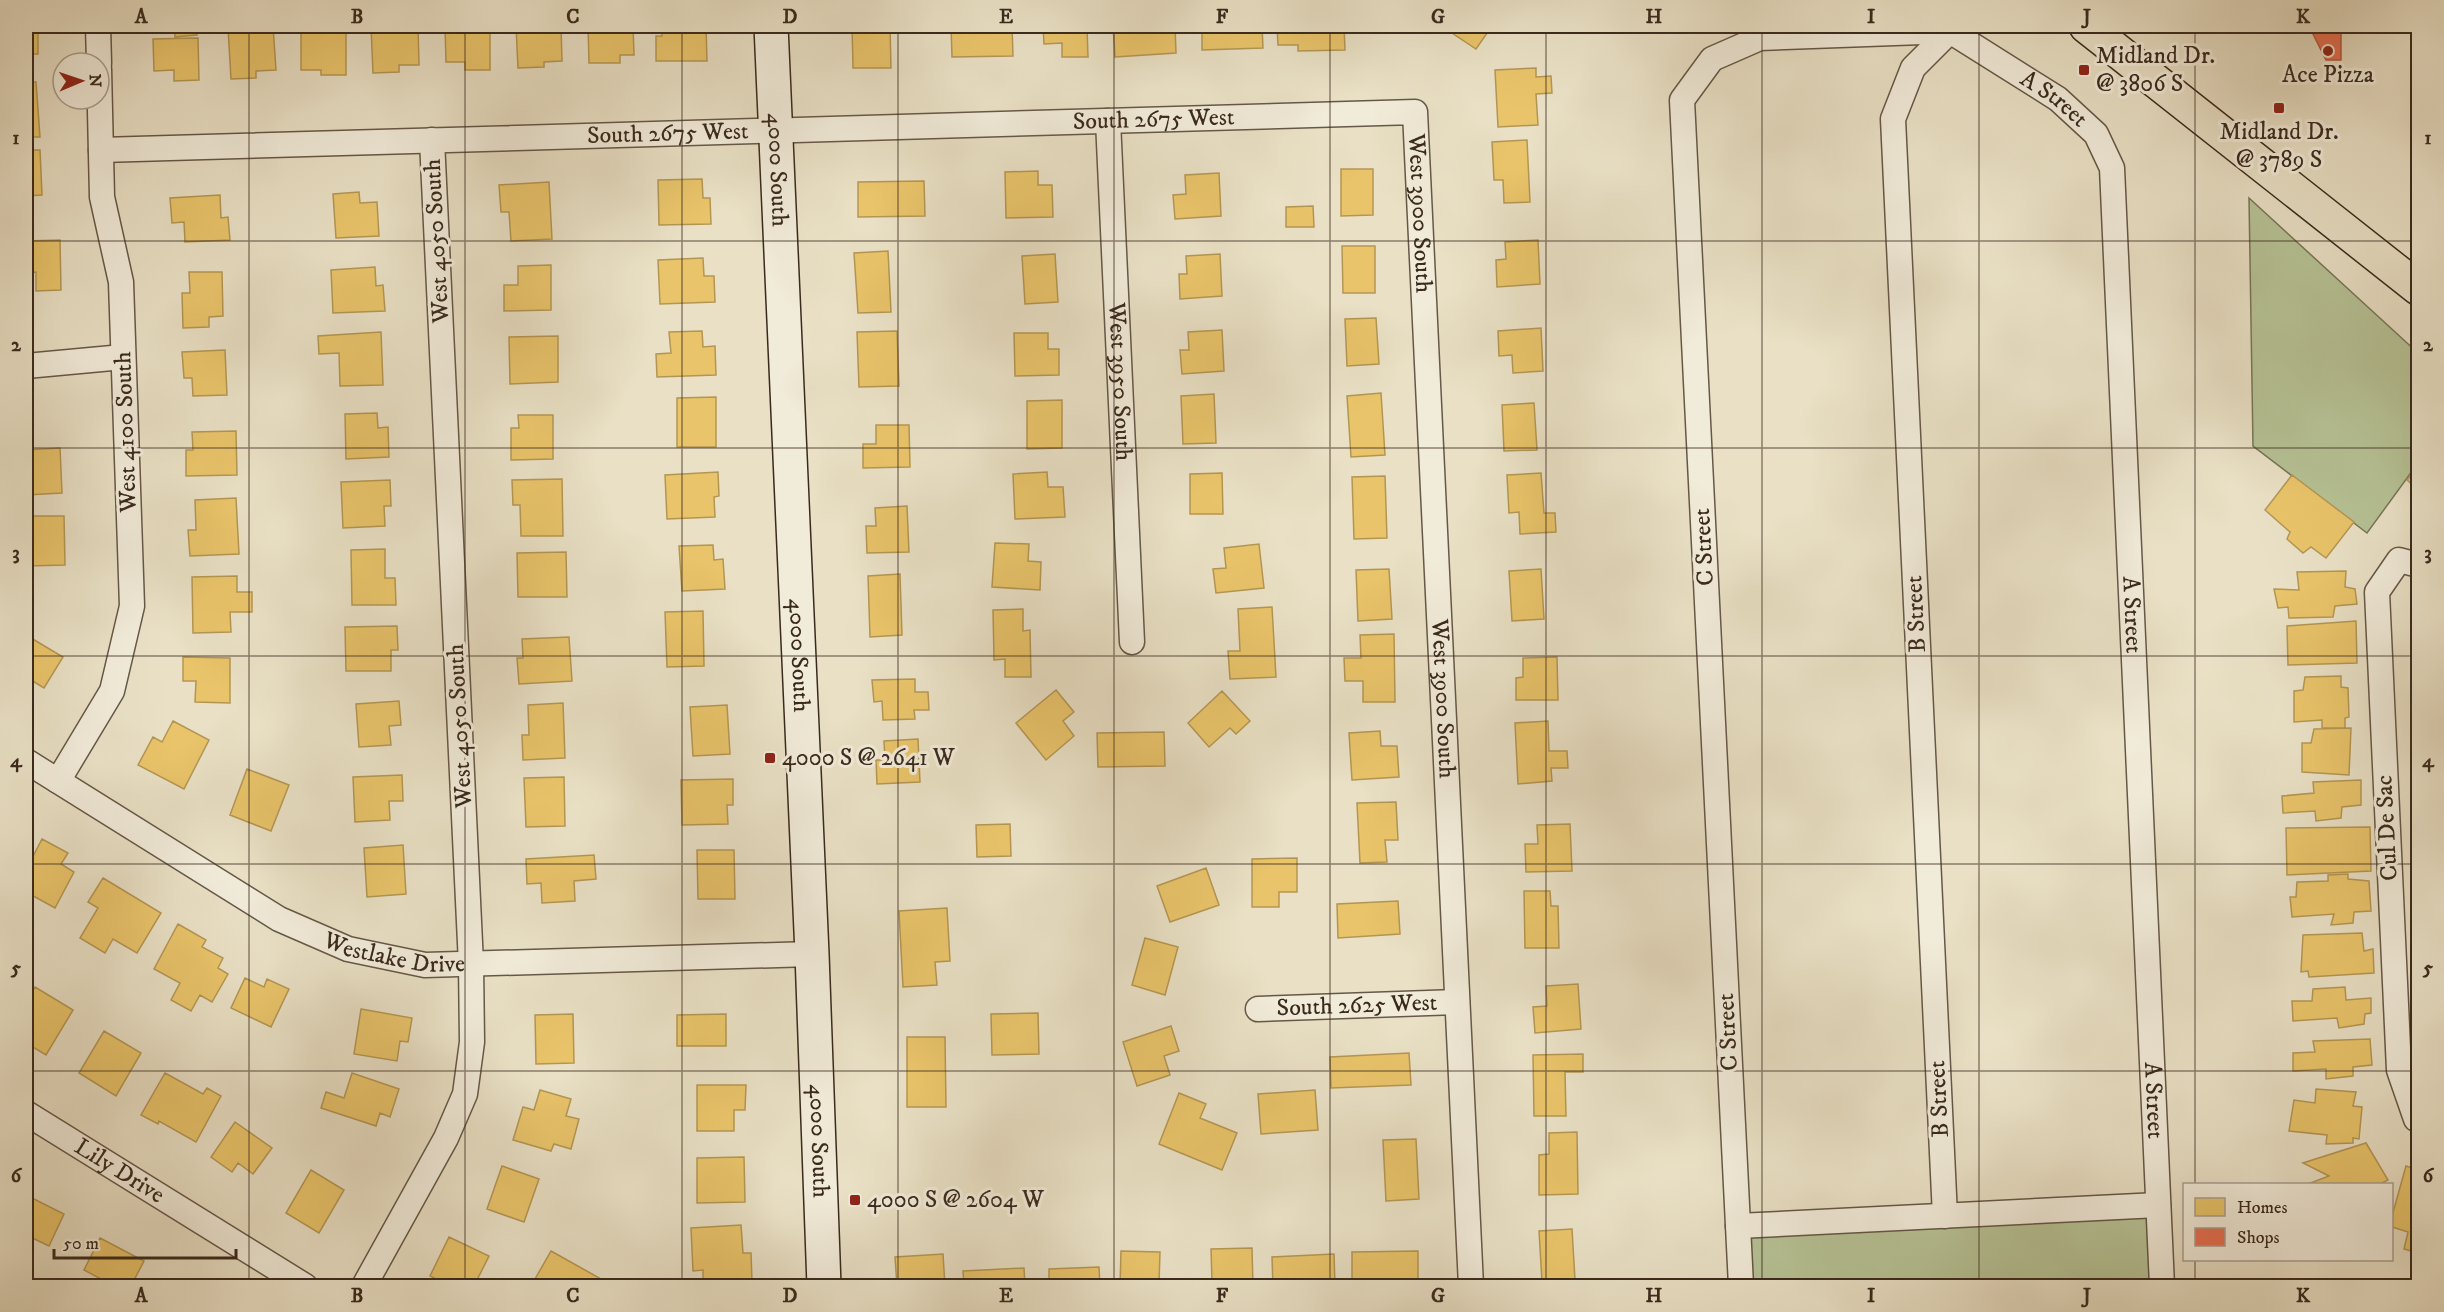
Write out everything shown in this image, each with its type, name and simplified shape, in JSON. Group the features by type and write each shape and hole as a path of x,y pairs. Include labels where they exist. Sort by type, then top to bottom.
{"main road":[{"path":"2086,26 2418,288"}],"street":[{"path":"98,26 99,51"},
{"name":"4000 South","path":"771,26 812,954 824,1287"},
{"name":"A Street","path":"1953,28 2058,99 2096,134 2112,168 2162,1287"},
{"name":"B Street","path":"1944,1216 1893,119 1913,68 1953,28"},
{"name":"C Street","path":"1741,1287 1682,100 1713,59 1760,38 1953,28"},
{"name":"West 4100 South","path":"58,781 111,691 132,606 120,282 102,197 100,111"},
{"name":"South 2675 West","path":"101,150 1415,112"},
{"name":"West 3900 South","path":"1415,112 1471,1287"},
{"name":"West 3950 South","path":"1108,121 1132,642"},
{"name":"West 4050 South","path":"364,1287 446,1138 465,1094 472,1042 471,964 432,140"},
{"path":"26,366 123,357"},
{"name":"Cul De Sac","path":"2416,1119 2399,1071 2377,592 2399,560 2418,565"},
{"name":"Westlake Drive","path":"26,760 279,919 348,949 425,965 812,954"},
{"name":"South 2625 West","path":"1258,1009 1457,1002"},
{"name":"Lily Drive","path":"26,1113 305,1287"},
{"path":"1738,1226 2158,1205"}],"green space":[{"path":"2249,198 2418,353 2418,463 2367,533 2253,446"},
{"path":"2148,1212 2151,1286 1753,1286 1750,1230"}],"building: Homes":[{"path":"26,26 38,26 38,54 26,54"},
{"path":"174,26 196,26 197,35 175,37"},
{"path":"273,26 276,70 256,71 256,78 231,79 228,27"},
{"path":"301,26 346,26 346,75 321,75 321,70 301,70"},
{"path":"371,26 418,26 419,65 399,65 399,72 373,73"},
{"path":"445,26 490,26 490,70 465,70 465,62 446,62"},
{"path":"516,26 561,26 562,61 544,62 544,67 518,68"},
{"path":"588,26 633,26 634,55 620,55 620,63 589,63"},
{"path":"662,26 706,26 707,61 656,61 656,36 662,36"},
{"path":"852,26 890,26 891,68 853,68"},
{"path":"951,26 1012,26 1013,56 952,57"},
{"path":"1043,26 1087,26 1088,57 1062,57 1062,43 1044,44"},
{"path":"1113,26 1175,26 1176,53 1115,57"},
{"path":"1202,26 1262,26 1263,48 1202,50"},
{"path":"1277,26 1344,26 1345,50 1298,51 1298,45 1278,45"},
{"path":"1457,26 1492,26 1476,49 1452,33"},
{"path":"198,38 199,80 174,81 174,70 154,71 153,39"},
{"path":"1536,68 1536,77 1551,76 1552,93 1536,94 1538,125 1498,127 1495,70"},
{"path":"26,82 36,82 40,137 26,137"},
{"path":"1527,140 1530,202 1504,203 1503,180 1494,180 1492,142"},
{"path":"26,150 40,150 42,195 26,196"},
{"path":"1341,169 1373,169 1373,215 1341,216"},
{"path":"1038,171 1038,185 1052,185 1053,217 1006,218 1005,172"},
{"path":"1219,173 1221,216 1175,219 1173,195 1186,194 1185,175"},
{"path":"702,179 703,198 710,198 711,224 659,225 658,180"},
{"path":"924,181 925,216 858,217 858,182"},
{"path":"549,182 552,239 511,241 509,212 501,212 499,185"},
{"path":"359,192 360,203 377,202 379,236 336,238 333,194"},
{"path":"220,195 221,218 228,217 230,240 185,242 184,222 172,223 170,198"},
{"path":"1313,206 1314,227 1286,227 1286,207"},
{"path":"60,240 61,290 36,291 36,272 26,273 26,241"},
{"path":"1538,240 1540,284 1497,287 1496,260 1506,259 1505,242"},
{"path":"1342,246 1375,246 1375,293 1343,293"},
{"path":"888,251 891,312 858,313 854,253"},
{"path":"1055,254 1058,302 1025,304 1022,256"},
{"path":"1220,254 1222,296 1180,299 1179,274 1187,274 1186,256"},
{"path":"703,258 704,276 714,276 715,302 660,304 658,260"},
{"path":"551,265 551,310 504,311 504,285 518,285 518,266"},
{"path":"375,267 376,286 383,285 385,311 333,313 331,270"},
{"path":"189,272 222,272 223,316 209,317 209,327 183,328 182,293 190,293"},
{"path":"1376,318 1379,364 1347,366 1345,319"},
{"path":"1541,328 1543,371 1513,373 1512,355 1499,356 1498,331"},
{"path":"1222,330 1224,371 1182,374 1180,350 1189,350 1188,332"},
{"path":"702,331 703,347 715,346 716,375 657,377 656,354 671,353 669,332"},
{"path":"897,331 899,386 859,387 857,332"},
{"path":"381,332 383,385 340,386 339,353 319,354 318,336"},
{"path":"1014,333 1048,333 1048,349 1059,349 1059,375 1015,376"},
{"path":"558,336 558,382 510,384 509,337"},
{"path":"225,350 227,395 193,396 192,378 184,378 182,352"},
{"path":"1381,393 1385,455 1351,457 1347,396"},
{"path":"1214,394 1216,443 1183,444 1181,396"},
{"path":"716,397 716,447 677,447 677,398"},
{"path":"1062,400 1062,448 1027,449 1027,401"},
{"path":"1534,403 1537,450 1504,451 1502,405"},
{"path":"377,413 378,428 388,427 389,457 346,459 345,414"},
{"path":"518,415 553,415 553,459 511,460 511,428 519,428"},
{"path":"876,425 909,425 910,467 863,468 863,444 876,444"},
{"path":"236,431 237,475 186,476 186,450 193,450 192,432"},
{"path":"60,448 62,493 26,495 26,450"},
{"path":"2418,467 2418,490 2407,480"},
{"path":"718,472 719,496 714,497 715,517 667,519 665,475"},
{"path":"1047,472 1048,487 1063,487 1065,517 1015,519 1013,474"},
{"path":"1222,473 1223,514 1190,514 1190,474"},
{"path":"1541,473 1544,513 1555,513 1556,532 1520,534 1519,512 1509,513 1507,475"},
{"path":"2292,475 2354,522 2326,558 2311,547 2303,553 2287,539 2290,532 2265,510"},
{"path":"1385,476 1387,538 1354,539 1352,477"},
{"path":"562,479 563,536 521,536 520,505 513,505 512,480"},
{"path":"390,480 391,506 384,506 385,526 343,528 341,482"},
{"path":"236,498 239,554 190,556 188,530 196,530 195,500"},
{"path":"907,506 909,552 867,553 866,526 876,526 875,508"},
{"path":"26,516 64,516 65,565 26,566"},
{"path":"995,543 1029,544 1028,561 1041,562 1040,590 992,587"},
{"path":"1259,544 1264,588 1216,593 1213,569 1226,568 1224,548"},
{"path":"713,545 714,560 723,559 725,589 682,591 679,546"},
{"path":"385,549 385,578 395,578 396,605 352,605 351,550"},
{"path":"566,552 567,597 518,597 517,553"},
{"path":"1389,569 1392,619 1358,621 1356,570"},
{"path":"1541,569 1544,619 1512,621 1509,571"},
{"path":"2346,571 2345,587 2355,589 2357,604 2335,606 2333,617 2289,618 2288,607 2278,608 2274,589 2299,590 2297,572"},
{"path":"900,574 902,635 870,637 868,576"},
{"path":"237,576 237,592 252,592 252,612 230,612 231,632 193,633 192,577"},
{"path":"1272,607 1276,677 1230,679 1228,651 1240,651 1238,609"},
{"path":"1023,609 1023,631 1030,630 1031,677 1005,677 1005,659 994,660 993,610"},
{"path":"703,611 704,666 667,667 665,612"},
{"path":"2356,621 2357,663 2288,665 2287,626"},
{"path":"397,626 398,650 391,650 391,671 346,671 345,627"},
{"path":"1394,634 1395,702 1363,702 1363,681 1345,681 1344,658 1361,658 1360,635"},
{"path":"26,635 63,657 44,688 26,677"},
{"path":"569,637 572,681 519,684 517,658 523,658 522,639"},
{"path":"2417,643 2418,697 2411,660 2417,657"},
{"path":"183,657 230,658 230,703 195,702 196,681 183,681"},
{"path":"1557,657 1558,700 1516,700 1516,678 1523,677 1523,658"},
{"path":"2341,676 2341,687 2348,688 2349,717 2345,718 2345,728 2322,728 2322,720 2294,722 2294,691 2303,690 2305,677"},
{"path":"915,679 915,692 928,692 929,710 914,710 915,719 883,720 882,701 874,702 872,680"},
{"path":"1056,690 1074,712 1063,721 1074,736 1046,760 1016,723"},
{"path":"1222,691 1250,721 1236,734 1230,728 1209,747 1188,723"},
{"path":"399,701 401,725 389,726 391,745 359,747 356,704"},
{"path":"563,703 565,758 523,760 522,735 529,735 528,705"},
{"path":"727,705 730,754 693,756 690,707"},
{"path":"173,721 209,740 184,789 138,765 153,737 162,742"},
{"path":"1548,721 1549,751 1567,751 1568,768 1551,768 1552,781 1518,784 1515,723"},
{"path":"2351,728 2349,775 2302,772 2302,743 2311,743 2314,729"},
{"path":"1380,731 1381,746 1397,746 1399,777 1352,780 1349,733"},
{"path":"1164,732 1165,766 1098,767 1097,733"},
{"path":"918,739 920,782 877,784 876,760 885,760 884,741"},
{"path":"247,769 289,785 271,831 230,815"},
{"path":"402,775 403,801 389,801 390,820 355,822 353,777"},
{"path":"564,777 565,826 526,827 524,778"},
{"path":"733,779 733,805 727,805 728,824 682,825 681,780"},
{"path":"2361,780 2361,805 2342,807 2341,818 2316,821 2315,811 2283,813 2282,796 2314,793 2313,782"},
{"path":"1396,802 1398,840 1385,840 1387,862 1360,863 1357,803"},
{"path":"1010,824 1011,856 977,857 976,825"},
{"path":"1570,824 1572,871 1526,872 1525,844 1538,844 1537,825"},
{"path":"2370,827 2371,871 2287,875 2286,828"},
{"path":"42,839 68,853 61,864 74,872 55,908 26,892 26,870"},
{"path":"403,845 406,894 367,897 364,848"},
{"path":"697,850 734,850 735,899 698,899"},
{"path":"594,855 596,879 574,881 575,901 542,903 541,883 527,884 526,859"},
{"path":"1297,858 1297,892 1279,892 1279,907 1252,907 1252,859"},
{"path":"1206,868 1219,905 1170,922 1157,886"},
{"path":"2348,874 2348,879 2369,881 2371,911 2354,912 2353,923 2331,925 2334,914 2292,917 2290,897 2296,897 2297,882 2328,881 2328,875"},
{"path":"103,878 161,913 137,953 113,939 105,953 80,938 98,908 88,902"},
{"path":"1524,891 1550,891 1551,906 1558,906 1559,948 1525,948"},
{"path":"1398,901 1400,934 1338,938 1337,904"},
{"path":"947,908 950,961 935,962 937,985 903,987 899,911"},
{"path":"178,924 206,940 202,947 223,958 218,968 228,974 212,1002 200,995 191,1011 171,1000 180,983 154,969"},
{"path":"2362,933 2364,951 2373,949 2374,973 2309,977 2308,971 2301,972 2303,935"},
{"path":"1145,938 1178,947 1165,995 1132,985"},
{"path":"245,978 264,987 267,979 289,989 271,1027 231,1008"},
{"path":"1578,984 1581,1029 1535,1033 1533,1007 1547,1006 1546,986"},
{"path":"35,987 73,1010 46,1055 26,1043 28,1036 26,1034 26,1002"},
{"path":"2345,987 2346,1000 2371,998 2371,1013 2365,1014 2364,1024 2339,1028 2337,1018 2293,1021 2292,1001 2312,1001 2313,989"},
{"path":"361,1009 412,1018 408,1042 400,1041 397,1061 354,1054"},
{"path":"1038,1013 1039,1054 992,1055 991,1014"},
{"path":"573,1014 574,1063 536,1064 535,1015"},
{"path":"726,1014 726,1046 677,1046 677,1015"},
{"path":"1171,1026 1179,1051 1164,1056 1170,1075 1137,1086 1123,1042"},
{"path":"104,1031 141,1053 116,1096 79,1073"},
{"path":"907,1037 945,1037 946,1107 907,1107"},
{"path":"2370,1039 2372,1065 2353,1067 2353,1076 2326,1079 2326,1069 2293,1071 2293,1053 2315,1052 2313,1041"},
{"path":"1409,1053 1411,1085 1331,1088 1330,1057"},
{"path":"1583,1054 1583,1072 1565,1072 1566,1116 1534,1116 1533,1055"},
{"path":"165,1073 203,1094 207,1088 221,1096 196,1142 159,1121 158,1124 141,1115"},
{"path":"352,1073 399,1089 390,1117 380,1113 376,1126 321,1108 326,1092 344,1098"},
{"path":"697,1085 746,1085 745,1110 734,1110 734,1131 697,1131"},
{"path":"2316,1089 2356,1092 2353,1106 2362,1107 2359,1139 2353,1138 2353,1143 2326,1144 2327,1135 2289,1131 2294,1100 2315,1103"},
{"path":"540,1090 571,1099 566,1116 579,1119 571,1149 554,1144 551,1151 513,1140 523,1107 534,1110"},
{"path":"1315,1090 1318,1130 1261,1134 1258,1094"},
{"path":"1179,1093 1206,1104 1200,1118 1237,1133 1222,1170 1159,1144"},
{"path":"235,1122 272,1148 253,1174 238,1163 232,1172 211,1157"},
{"path":"1577,1132 1578,1194 1539,1195 1539,1155 1549,1154 1549,1133"},
{"path":"1416,1139 1419,1199 1386,1201 1383,1140"},
{"path":"2366,1143 2388,1180 2382,1183 2311,1183 2329,1176 2303,1163"},
{"path":"744,1157 745,1202 697,1203 697,1158"},
{"path":"502,1166 539,1179 524,1222 487,1209"},
{"path":"2406,1166 2418,1170 2418,1253 2404,1249 2408,1232 2393,1227 2393,1212"},
{"path":"311,1170 344,1190 319,1233 286,1213"},
{"path":"26,1195 64,1214 49,1246 26,1235"},
{"path":"741,1225 743,1253 751,1253 752,1282 703,1284 703,1270 693,1271 691,1228"},
{"path":"1572,1229 1575,1280 1542,1282 1539,1231"},
{"path":"449,1237 489,1256 474,1286 443,1286 444,1283 430,1276"},
{"path":"100,1238 144,1261 131,1286 114,1286 84,1270"},
{"path":"1252,1248 1253,1286 1231,1286 1231,1280 1212,1281 1211,1249"},
{"path":"551,1251 610,1284 609,1286 531,1286"},
{"path":"1121,1251 1160,1252 1159,1284 1120,1286"},
{"path":"1418,1251 1418,1284 1352,1285 1352,1252"},
{"path":"943,1254 945,1286 897,1286 895,1257"},
{"path":"1334,1254 1335,1286 1273,1286 1272,1257"},
{"path":"1099,1267 1100,1286 1049,1286 1049,1269"},
{"path":"1024,1268 1025,1286 964,1286 963,1271"}],"building: Shops":[{"path":"2309,26 2341,26 2341,60 2326,60"}],"place":[{"name":"Ace Pizza","path":"2328,51"},
{"name":"Midland Dr. @ 3806 S","path":"2084,70"},
{"name":"Midland Dr. @ 3789 S","path":"2279,108"},
{"name":"4000 S @ 2641 W","path":"770,758"},
{"name":"4000 S @ 2604 W","path":"855,1200"}]}
